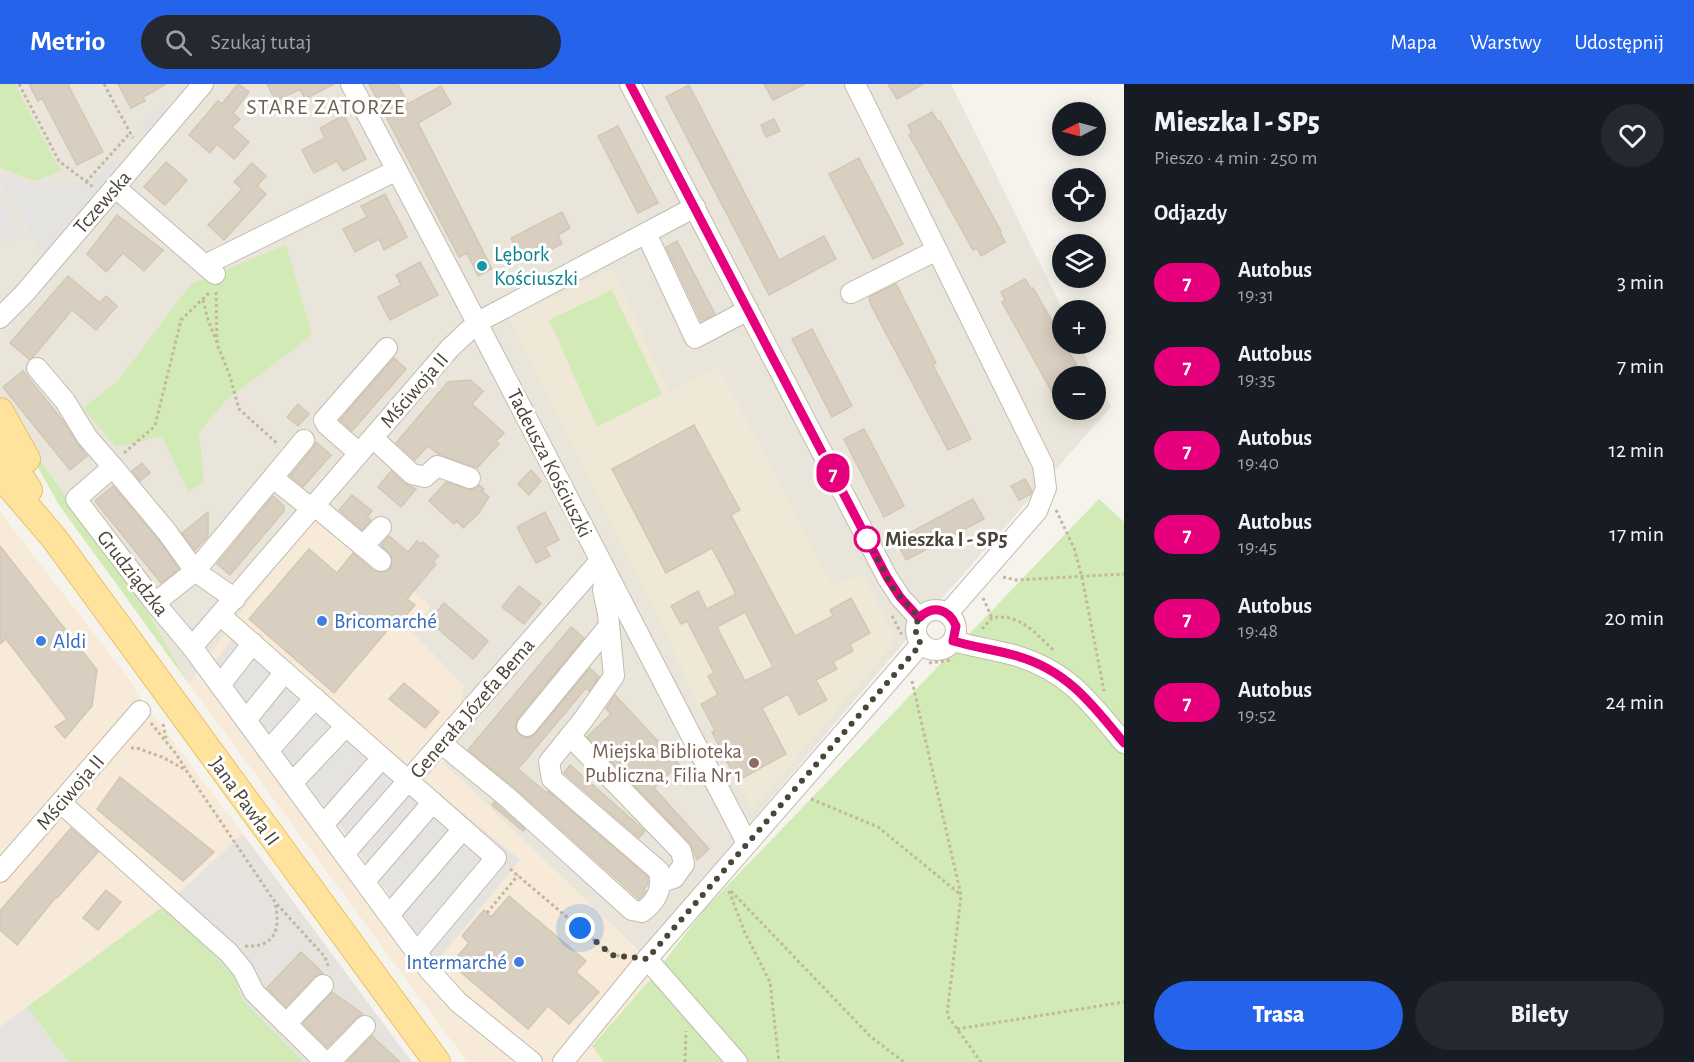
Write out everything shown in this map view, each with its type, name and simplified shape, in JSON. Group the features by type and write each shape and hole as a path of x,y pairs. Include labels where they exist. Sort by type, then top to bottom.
{"main road":[{"path":"0,411 34,472 39,508"},
{"name":"Jana Pawła II","path":"0,443 54,538"},
{"name":"Jana Pawła II","path":"0,476 54,538 437,1062"}],"street":[{"name":"Tczewska","path":"0,318 203,84"},
{"name":"Tadeusza Kościuszki","path":"351,84 478,322 747,843"},
{"path":"630,84 887,577 900,597 919,618"},
{"path":"855,84 1043,465 1046,488 1037,511 948,613"},
{"path":"111,192 211,270 213,261 397,170"},
{"name":"Mściwoja II","path":"192,647 450,348 478,322 695,207"},
{"path":"646,233 695,338 748,310"},
{"path":"850,293 937,250"},
{"path":"359,453 324,420 387,348"},
{"path":"37,368 66,401 87,437 167,532 195,571 235,599"},
{"path":"373,438 412,474 425,477 437,466 470,478"},
{"path":"155,603 195,571 298,448"},
{"name":"Grudziądzka","path":"113,467 76,499 155,603 192,647 430,971 458,1002 532,1062"},
{"path":"273,478 381,561"},
{"path":"363,546 381,527"},
{"path":"441,743 507,797 632,910 642,912 651,906 658,896 661,882 659,871 552,780 549,762 614,676 603,590 603,568"},
{"name":"Generała Józefa Bema","path":"344,854 441,743 603,568"},
{"path":"936,609 948,613 956,626 953,641 949,646 938,650 926,648 918,640 915,628 919,618 924,613 936,609"},
{"path":"220,615 496,858 417,952"},
{"path":"527,726 609,627"},
{"path":"953,641 1017,656 1053,671 1068,681 1092,704 1124,743"},
{"path":"220,685 253,643"},
{"path":"562,1062 647,959 921,644"},
{"path":"246,720 285,672"},
{"path":"268,751 315,698"},
{"name":"Mściwoja II","path":"0,872 140,711"},
{"path":"292,783 346,726"},
{"path":"570,736 681,851 684,864 674,878 661,882"},
{"path":"323,825 382,758"},
{"path":"365,881 433,802"},
{"path":"61,803 229,953 243,970 254,992 325,1062"},
{"path":"389,915 463,829"},
{"path":"647,959 737,1062"},
{"path":"286,1024 323,985"},
{"path":"330,1062 365,1026"}],"path":[{"path":"19,84 59,161 86,182 111,192"},
{"path":"104,84 144,154"},
{"path":"86,182 130,133"},
{"path":"129,449 155,426 181,320 215,287 217,344"},
{"path":"203,300 208,320 229,372 239,409 298,448"},
{"path":"1046,488 1074,548 1107,702"},
{"path":"983,573 1016,580 1124,574"},
{"path":"912,680 961,895 947,1015 981,1062"},
{"path":"140,711 168,742 275,902 325,957 330,977 323,985"},
{"path":"161,717 168,742"},
{"path":"108,748 137,748 162,757 186,770"},
{"path":"811,799 878,827 961,895"},
{"path":"496,858 612,955 647,959"},
{"path":"487,913 518,875"},
{"path":"779,1062 770,982 745,933 728,887 871,1037 904,1062"},
{"path":"219,944 252,946 270,940 276,932 278,915 275,902"},
{"path":"957,1029 1124,1002"}],"shaded area":[{"path":"0,84 951,84 1058,300 1052,300 1052,354 1084,354 1090,366 1052,366 1052,420 1100,420 935,606 640,952 444,764 464,686 412,633 430,607 237,617 189,684 150,616 46,470 0,400"},
{"path":"161,102 168,114 148,137 141,126"},
{"path":"112,160 119,171 44,258 0,180 9,174 17,184 80,181 86,184"},
{"path":"0,193 19,231 10,245 0,224"},
{"path":"612,269 670,393 718,366 833,587 862,573 896,640 753,809 696,700 668,638 509,318"},
{"path":"1106,397 1111,407 1106,413"},
{"path":"0,512 135,687 137,694 243,834 165,905 0,1027"},
{"path":"317,513 431,606 413,633 464,686 444,764 640,952 649,981 592,1046 604,1062 467,1062 189,684"},
{"path":"240,629 520,860 436,962 348,836 211,667"},
{"path":"243,834 412,1062 304,1062 243,1000 234,976 165,905"},
{"path":"27,1007 69,1062 0,1062 0,1027"}],"green space":[{"path":"0,84 15,84 56,163 63,170 35,181 0,168"},
{"path":"286,245 312,335 225,401 199,433 204,482 188,492 162,436 116,447 83,408 117,382 191,284"},
{"path":"612,290 662,394 597,427 549,320"},
{"path":"29,445 150,616 189,684 59,505 31,455"},
{"path":"1099,499 1124,522 1124,1062 604,1062 592,1046 649,981 704,910"},
{"path":"165,905 234,976 243,1000 304,1062 69,1062 27,1007"}],"building":[{"path":"29,84 70,84 68,85 103,152 77,165 42,98 38,101"},
{"path":"118,84 166,84 143,97 145,101 131,108"},
{"path":"238,84 249,92 233,113 240,119 232,127 249,142 234,159 217,144 210,153 189,135 218,101 222,104"},
{"path":"267,84 334,84 305,99 300,89 276,101"},
{"path":"369,84 398,84 408,104 441,86 451,104 418,123 492,269 478,276 467,253 459,257"},
{"path":"764,84 805,84 773,100"},
{"path":"888,84 923,84 897,99"},
{"path":"689,85 779,260 824,236 836,259 769,295 666,97"},
{"path":"932,112 938,122 940,121 1005,242 981,256 977,248 973,250 909,135 912,133 908,125"},
{"path":"344,115 366,159 343,171 337,161 314,173 302,150 325,138 320,128"},
{"path":"774,119 780,131 766,137 761,125"},
{"path":"618,126 658,203 638,213 598,136"},
{"path":"859,158 903,244 873,259 829,174"},
{"path":"166,162 187,180 165,205 144,187"},
{"path":"252,163 266,176 257,186 266,194 224,240 208,225 242,189 234,182"},
{"path":"385,194 407,237 384,250 379,239 355,252 343,229 367,217 361,206"},
{"path":"562,212 570,228 558,235 562,244 534,258 529,249 519,254 511,238"},
{"path":"117,215 163,250 144,271 123,253 106,272 87,254"},
{"path":"677,241 715,314 701,321 666,247"},
{"path":"420,262 438,295 390,320 378,297 401,285 396,275"},
{"path":"68,276 100,303 106,296 117,306 96,330 72,310 29,359 10,343"},
{"path":"1025,279 1031,289 1033,288 1052,321 1052,354 1070,354 1077,365 1052,366 1052,392 1002,302 1005,300 1001,292"},
{"path":"896,284 936,363 933,365 971,439 948,450 871,305 869,297"},
{"path":"812,329 852,406 832,417 792,339"},
{"path":"394,358 406,369 352,431 340,420"},
{"path":"23,371 63,421 87,456 70,470 3,387"},
{"path":"470,380 483,391 472,404 504,433 496,441 499,444 477,468 438,454 428,446 415,460 396,443 448,382"},
{"path":"298,404 309,414 298,426 287,417"},
{"path":"694,425 740,510 731,515 795,636 833,616 830,610 851,598 870,633 850,644 853,651 833,662 837,669 816,680 827,700 799,715 788,694 762,708 786,754 737,781 712,732 715,731 701,704 718,695 708,676 714,673 687,621 681,624 671,606 698,591 707,609 736,594 712,548 666,573 612,469","holes":["745,612 773,667 745,681 717,627"]},
{"path":"864,429 904,506 884,517 844,439"},
{"path":"316,442 331,455 303,487 290,476"},
{"path":"142,463 150,473 140,481 132,471"},
{"path":"531,470 541,481 529,495 518,484"},
{"path":"391,471 404,483 416,489 401,507 378,487"},
{"path":"1025,479 1032,491 1031,494 1019,500 1011,486"},
{"path":"446,482 471,490 479,485 489,497 478,514 463,528 457,521 454,524 429,501"},
{"path":"113,486 158,539 179,569 161,583 95,501"},
{"path":"352,495 372,511 367,517 371,520 362,530 339,510"},
{"path":"273,496 284,506 284,511 230,575 217,564"},
{"path":"973,499 984,519 906,560 896,540"},
{"path":"208,512 208,536 195,550 182,533"},
{"path":"545,512 559,540 545,547 550,556 536,563 517,527"},
{"name":"Bricomarché","path":"389,536 408,552 417,541 421,544 423,542 439,556 433,562 436,564 407,599 415,605 400,622 397,619 334,693 249,619 309,549 337,573 353,553 374,571 385,572 391,568 392,557 381,545"},
{"name":"Aldi","path":"0,546 97,670 92,706 65,738 55,727 67,719 6,639 0,644"},
{"path":"519,586 541,603 524,624 502,607"},
{"path":"444,603 488,641 473,659 429,621"},
{"path":"571,627 584,638 518,718 515,725 516,731 524,738 532,737 590,668 599,677 589,691 586,688 518,769 547,793 548,791 648,877 648,884 644,889 646,891 639,899 515,788 468,750"},
{"path":"404,683 439,712 425,728 389,699"},
{"path":"615,695 679,764 654,788 709,849 697,860 690,843 587,737 611,714 606,709"},
{"path":"570,765 645,831 639,838 564,773"},
{"path":"120,777 214,852 183,881 97,809"},
{"path":"494,802 525,829 523,831 492,805"},
{"path":"71,828 98,852 56,897 17,945 0,930 0,911"},
{"path":"106,890 121,902 98,930 83,918"},
{"name":"Intermarché","path":"509,896 586,961 576,972 599,992 569,1024 548,1006 528,1029 451,964 469,943 462,936 484,910 491,917"},
{"path":"301,952 323,973 314,977 286,1007 267,988"},
{"path":"332,992 363,1014 327,1047 303,1023"},
{"path":"372,1036 400,1062 347,1062"}],"bus line":[{"name":"7","path":"630,84 892,587 919,618 930,610 943,610 948,613 956,626 953,641 1017,656 1046,667 1068,681 1092,704 1124,743"}],"place":[{"name":"Lębork Kościuszki","path":"482,266"},
{"name":"Mieszka I - SP5","path":"867,539"},
{"name":"Bricomarché","path":"322,621"},
{"name":"Aldi","path":"41,641"},
{"name":"Miejska Biblioteka Publiczna, Filia Nr 1","path":"754,763"},
{"name":"Intermarché","path":"519,962"}],"district":[{"name":"STARE ZATORZE","path":"326,106"}],"route":[{"path":"580,928 612,955 647,959 921,644 915,628 919,618 892,587 863,530 867,539"}]}
